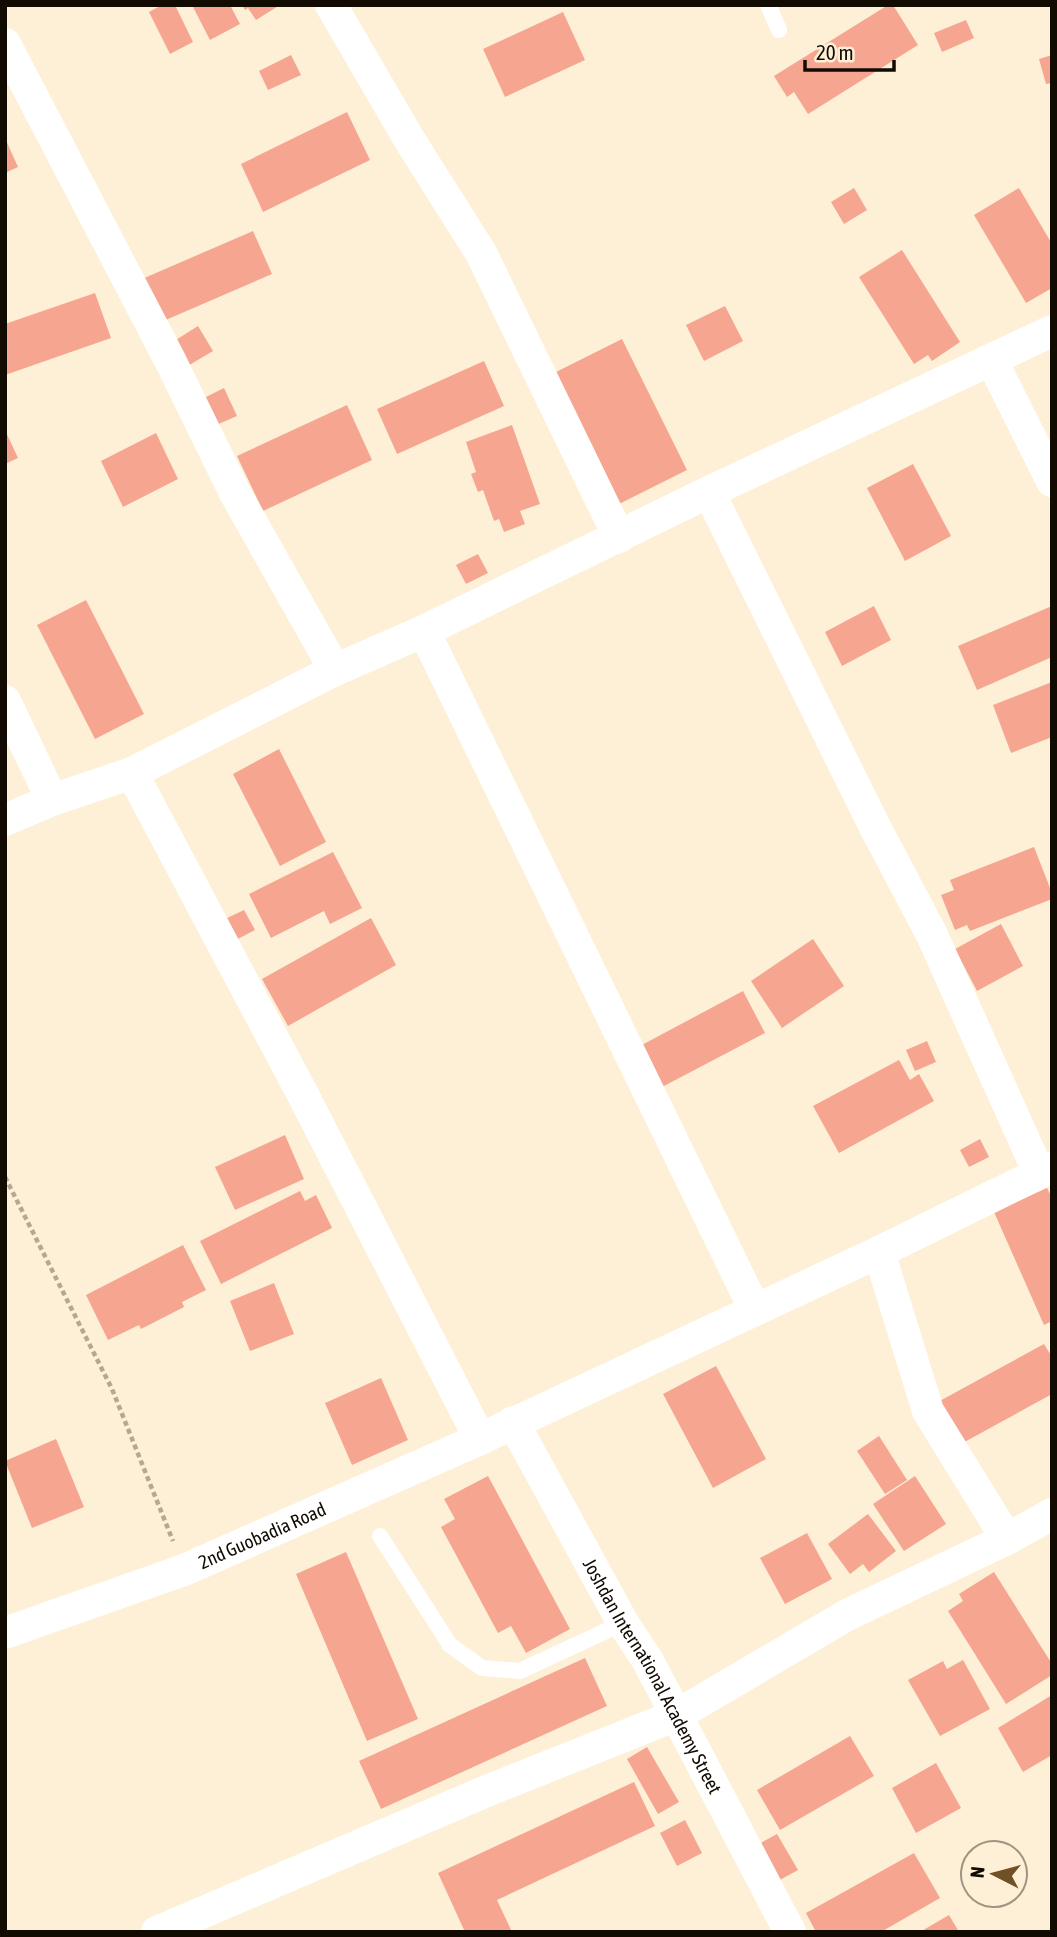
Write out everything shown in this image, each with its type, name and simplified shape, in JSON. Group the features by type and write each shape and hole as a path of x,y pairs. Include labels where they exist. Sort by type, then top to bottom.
{"street":[{"path":"331,5 409,139 481,253 619,537"},
{"path":"5,44 171,362 235,493 335,670"},
{"path":"5,820 52,800 132,773 335,670 424,631 709,492 1052,331"},
{"path":"992,361 1052,481"},
{"path":"709,492 869,817 931,933 1046,1170"},
{"path":"424,631 755,1310"},
{"path":"5,701 52,800"},
{"path":"132,773 309,1105 480,1439"},
{"name":"2nd Guobadia Road","path":"5,1633 184,1570 480,1439 879,1252 1046,1170"},
{"path":"879,1252 928,1412 1007,1539"},
{"name":"Joshdan International Academy Street","path":"513,1422 624,1623 648,1661 790,1932"},
{"path":"157,1932 489,1790 677,1715 847,1615 1007,1539 1052,1514"}],"lane":[{"path":"768,5 779,30"},
{"path":"380,1536 450,1646 482,1668 520,1671 624,1623"}],"path":[{"path":"5,1177 112,1389 184,1570"}],"building":[{"path":"162,5 175,5 193,42 170,54 149,12"},
{"path":"192,5 230,5 240,24 210,40"},
{"path":"242,5 280,5 256,20 248,8 245,10"},
{"path":"888,5 893,5 918,45 808,114 794,92 787,97 774,76"},
{"path":"563,12 585,60 505,97 483,49"},
{"path":"966,20 974,38 942,52 934,33"},
{"path":"291,55 301,75 268,90 259,71"},
{"path":"1052,55 1052,83 1046,84 1039,59"},
{"path":"347,112 370,160 263,212 241,164"},
{"path":"5,138 18,167 5,173"},
{"path":"854,188 867,210 844,224 831,202"},
{"path":"1019,188 1052,244 1052,288 1026,303 974,215"},
{"path":"253,231 272,274 161,322 142,279"},
{"path":"902,250 960,342 932,361 928,355 914,364 859,277"},
{"path":"95,293 111,338 5,375 5,324"},
{"path":"725,306 743,341 704,361 686,325"},
{"path":"198,326 213,351 186,367 171,343"},
{"path":"622,339 687,470 611,508 546,377"},
{"path":"484,361 504,406 397,454 377,409"},
{"path":"224,388 237,416 214,426 202,399"},
{"path":"347,405 372,460 263,511 237,456"},
{"path":"512,425 540,504 520,511 525,524 504,532 499,519 494,521 483,490 478,492 471,474 476,472 466,442"},
{"path":"5,430 18,458 5,464"},
{"path":"156,433 178,479 123,507 101,461"},
{"path":"913,464 951,536 905,561 867,488"},
{"path":"478,554 488,573 466,584 456,565"},
{"path":"86,600 144,714 95,739 37,625"},
{"path":"874,606 891,640 842,666 825,632"},
{"path":"1052,606 1052,657 977,690 958,646"},
{"path":"1052,682 1052,737 1011,753 993,705"},
{"path":"279,749 326,842 280,866 233,774"},
{"path":"1034,847 1052,899 970,931 967,925 955,930 941,895 954,890 950,880"},
{"path":"333,852 362,908 330,924 324,911 271,938 249,894"},
{"path":"244,910 255,930 232,942 221,921"},
{"path":"371,918 396,965 288,1026 262,979"},
{"path":"1001,924 1023,966 977,991 955,949"},
{"path":"813,939 844,986 782,1028 751,981"},
{"path":"743,991 765,1033 662,1087 640,1046"},
{"path":"927,1041 936,1062 915,1071 906,1050"},
{"path":"899,1060 910,1080 919,1074 934,1101 839,1153 813,1106"},
{"path":"285,1135 304,1179 235,1210 215,1167"},
{"path":"980,1139 989,1157 969,1167 960,1150"},
{"path":"1047,1188 1052,1198 1052,1321 1044,1325 994,1212"},
{"path":"300,1191 305,1201 316,1195 332,1228 221,1284 200,1241"},
{"path":"183,1245 206,1290 182,1302 184,1307 141,1329 139,1325 108,1340 86,1295"},
{"path":"274,1283 294,1334 250,1351 230,1301"},
{"path":"1044,1344 1052,1357 1052,1394 959,1445 936,1403"},
{"path":"716,1366 766,1459 713,1488 663,1394"},
{"path":"381,1378 408,1440 352,1465 325,1403"},
{"path":"879,1436 907,1480 885,1494 857,1451"},
{"path":"56,1439 84,1507 32,1528 5,1461"},
{"path":"488,1476 570,1629 526,1653 511,1626 498,1633 441,1527 455,1519 444,1499"},
{"path":"915,1476 946,1524 904,1551 873,1504"},
{"path":"868,1514 896,1551 869,1572 863,1564 850,1574 828,1544"},
{"path":"807,1533 832,1579 785,1604 760,1558"},
{"path":"346,1552 418,1719 367,1741 296,1574"},
{"path":"994,1572 1052,1664 1052,1675 1006,1704 948,1611 963,1601 959,1594"},
{"path":"585,1658 607,1706 381,1809 359,1761"},
{"path":"963,1660 990,1709 940,1736 908,1680 943,1661 947,1669"},
{"path":"1052,1695 1052,1755 1023,1772 998,1728"},
{"path":"850,1736 874,1776 780,1830 757,1790"},
{"path":"647,1747 679,1802 658,1814 627,1759"},
{"path":"936,1763 961,1808 916,1833 892,1788"},
{"path":"634,1782 655,1826 497,1900 512,1932 465,1932 438,1873"},
{"path":"685,1820 702,1853 677,1866 660,1833"},
{"path":"777,1834 798,1870 778,1881 757,1845"},
{"path":"914,1853 940,1898 881,1932 816,1932 806,1913"},
{"path":"949,1915 959,1932 920,1932"}]}
